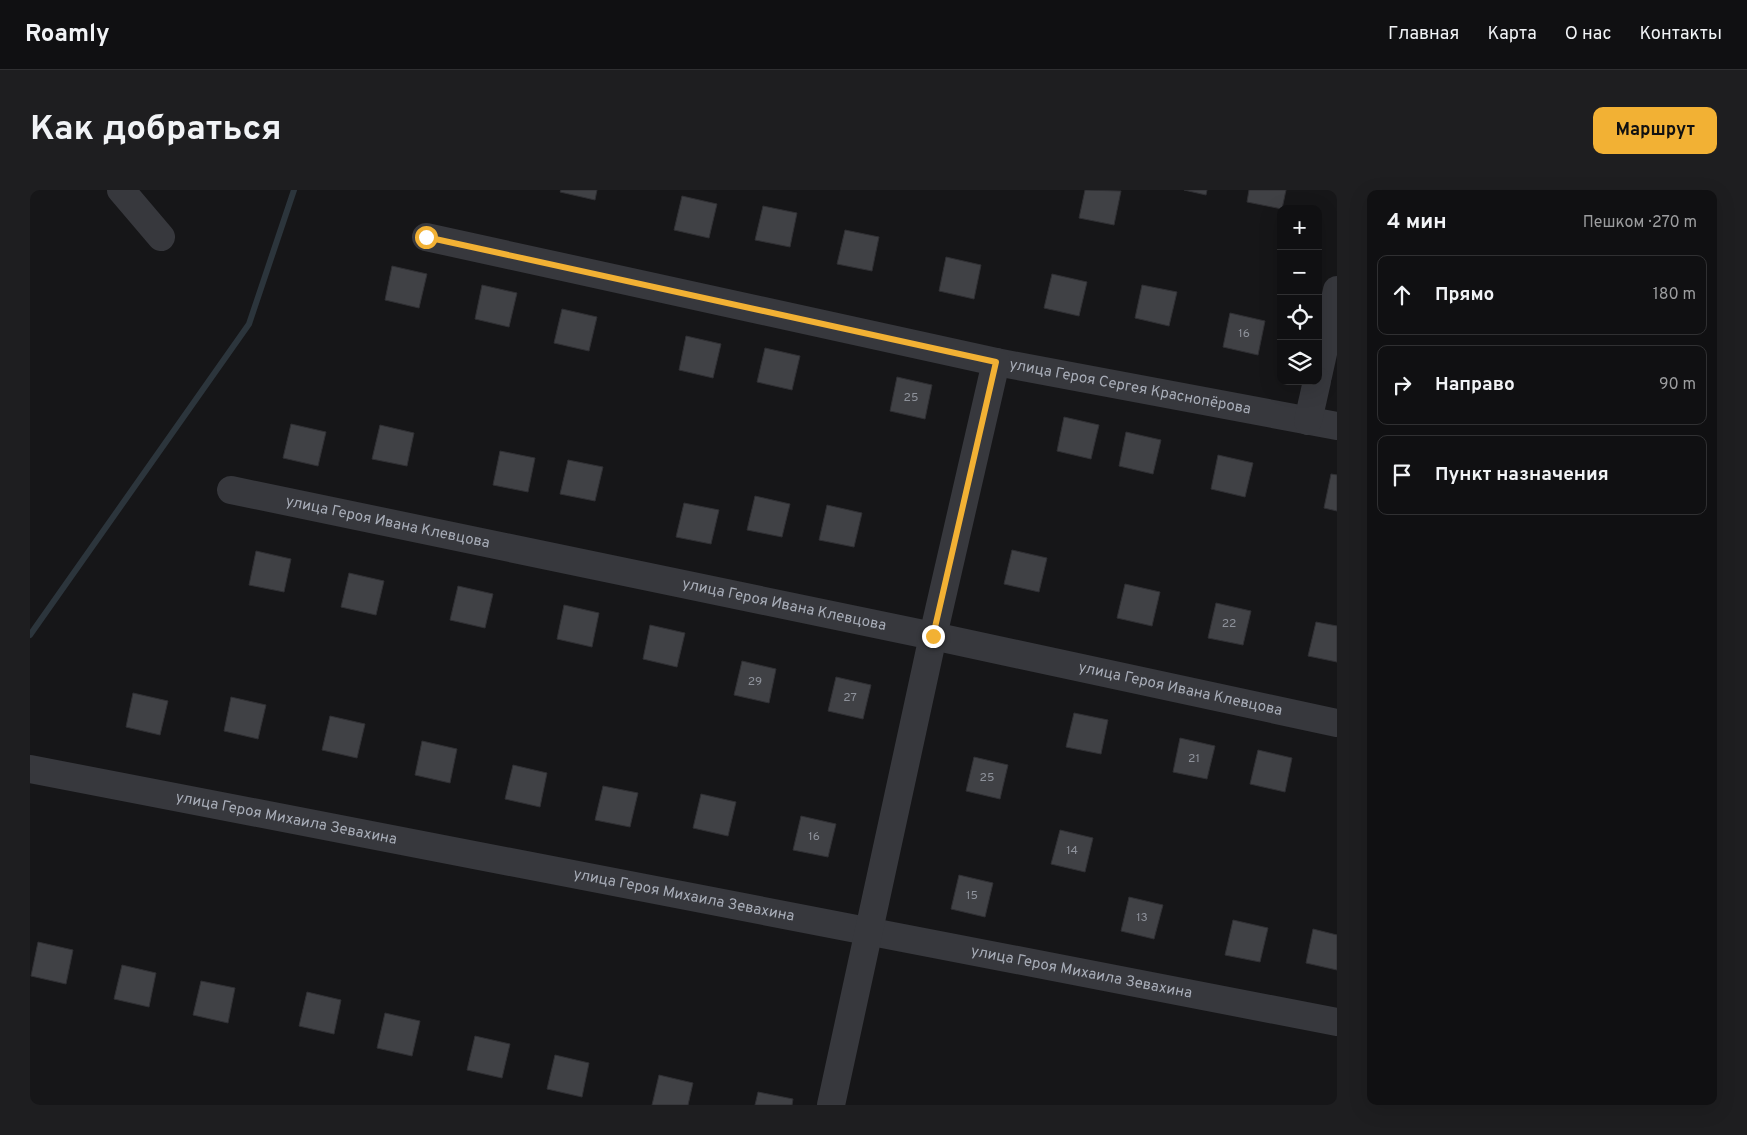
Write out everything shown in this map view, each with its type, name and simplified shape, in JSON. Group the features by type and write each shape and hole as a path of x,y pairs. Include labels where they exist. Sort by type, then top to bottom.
{"street":[{"path":"121,190 162,237"},
{"name":"улица Героя Сергея Краснопёрова","path":"426,237 996,362 1337,426"},
{"path":"1322,358 1337,290"},
{"path":"831,1105 933,636 996,362"},
{"path":"1308,421 1316,385"},
{"name":"улица Героя Ивана Клевцова","path":"231,490 933,636 1337,723"},
{"name":"улица Героя Михаила Зевахина","path":"30,769 1337,1022"}],"building":[{"path":"561,190 597,190 595,200 560,192"},
{"path":"1085,190 1121,191 1114,225 1079,218"},
{"path":"1184,190 1207,190 1206,195"},
{"path":"1249,190 1286,190 1283,205 1277,205 1277,208 1247,202"},
{"path":"682,196 717,204 709,238 674,230"},
{"path":"763,206 797,213 790,247 755,240"},
{"path":"845,230 879,237 872,271 837,264"},
{"path":"946,257 981,265 974,299 939,291"},
{"path":"392,266 427,274 419,308 385,300"},
{"path":"1052,274 1087,282 1079,316 1044,308"},
{"path":"482,285 517,293 509,327 475,319"},
{"path":"1142,285 1177,292 1169,326 1135,318"},
{"path":"562,309 597,317 589,351 554,343"},
{"path":"1230,313 1265,321 1258,355 1223,347"},
{"path":"686,336 721,344 713,378 679,370"},
{"path":"765,348 800,356 792,390 757,382"},
{"path":"897,377 932,385 925,419 890,411"},
{"path":"1064,417 1099,425 1091,459 1057,451"},
{"path":"291,424 326,432 318,466 283,458"},
{"path":"380,425 414,433 407,466 372,459"},
{"path":"1126,432 1161,440 1153,474 1119,466"},
{"path":"500,451 535,458 528,492 493,485"},
{"path":"1218,455 1253,463 1245,497 1211,489"},
{"path":"568,460 603,467 595,501 560,494"},
{"path":"1331,474 1337,475 1337,511 1324,508"},
{"path":"755,496 790,504 782,537 747,530"},
{"path":"684,503 719,510 711,544 676,537"},
{"path":"827,505 862,513 854,547 819,540"},
{"path":"1012,550 1047,558 1039,592 1004,584"},
{"path":"256,551 291,559 284,592 249,585"},
{"path":"349,573 384,581 376,615 341,607"},
{"path":"1125,584 1160,592 1152,626 1117,618"},
{"path":"458,586 493,594 485,628 450,620"},
{"path":"1216,603 1251,611 1243,645 1208,638"},
{"path":"564,605 599,613 592,647 557,639"},
{"path":"1316,622 1337,626 1337,662 1308,656"},
{"path":"650,625 685,633 677,667 643,659"},
{"path":"742,661 776,669 769,703 734,695"},
{"path":"836,677 871,685 863,719 828,711"},
{"path":"133,693 168,701 160,735 126,727"},
{"path":"231,697 266,705 258,739 224,731"},
{"path":"1074,713 1108,720 1101,754 1066,747"},
{"path":"330,716 365,724 357,758 322,750"},
{"path":"1180,738 1215,746 1207,779 1173,772"},
{"path":"422,741 457,749 450,783 415,775"},
{"path":"1258,750 1292,758 1285,792 1250,784"},
{"path":"974,757 1008,765 1000,799 966,791"},
{"path":"513,765 547,773 540,807 505,799"},
{"path":"603,786 638,793 630,827 595,820"},
{"path":"701,794 736,802 728,836 693,828"},
{"path":"801,816 836,824 828,857 793,850"},
{"path":"1060,830 1093,838 1085,872 1051,864"},
{"path":"959,875 993,883 985,917 951,909"},
{"path":"1129,897 1163,905 1154,939 1121,931"},
{"path":"1233,920 1268,928 1260,962 1225,955"},
{"path":"1313,929 1337,935 1337,970 1306,963"},
{"path":"38,942 73,950 66,984 31,976"},
{"path":"122,965 156,973 149,1007 114,999"},
{"path":"201,981 235,988 228,1023 193,1015"},
{"path":"307,992 341,1000 334,1034 299,1026"},
{"path":"385,1013 420,1021 412,1056 377,1048"},
{"path":"475,1036 510,1044 502,1078 467,1070"},
{"path":"555,1055 589,1063 582,1097 547,1089"},
{"path":"659,1075 693,1083 688,1105 652,1105"},
{"path":"758,1092 793,1099 792,1105 755,1105"}],"waterway":[{"path":"30,635 249,324 294,190"}],"route":[{"path":"426,237 996,362 933,636"}]}
